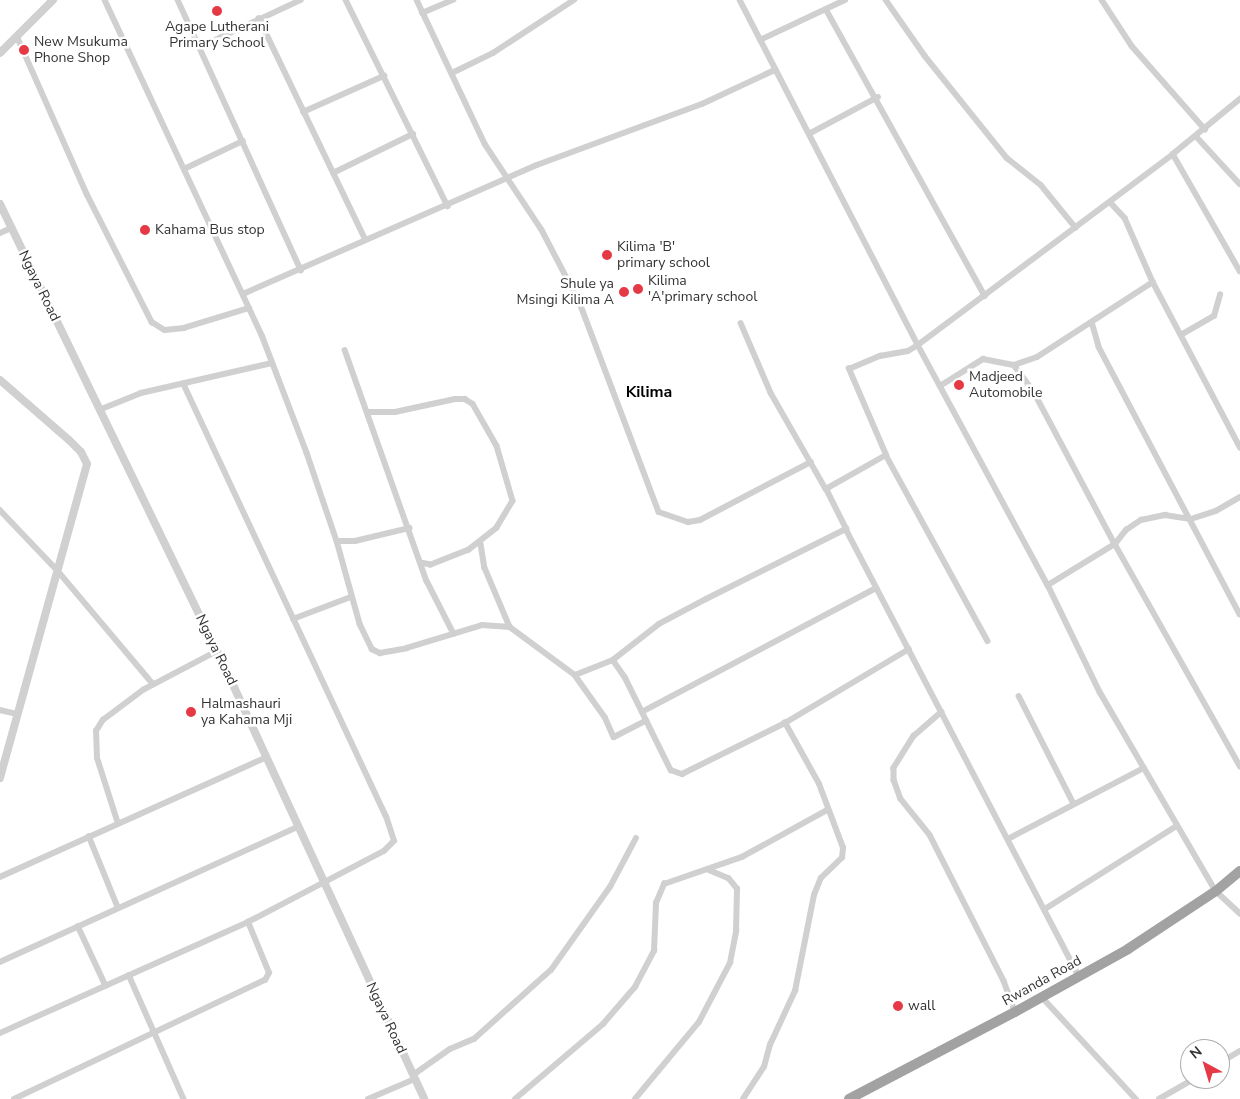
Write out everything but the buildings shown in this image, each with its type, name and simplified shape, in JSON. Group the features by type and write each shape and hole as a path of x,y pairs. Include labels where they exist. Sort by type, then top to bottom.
{"highway":[{"name":"Rwanda Road","path":"848,1099 1015,1012 1128,949 1216,891 1240,871"}],"street":[{"path":"0,54 53,0"},
{"path":"105,0 243,294 272,362 337,541 351,597 365,638 372,649 380,653 427,644 482,625 510,627"},
{"path":"178,0 301,270"},
{"path":"200,47 301,0"},
{"path":"346,0 448,206"},
{"path":"417,0 485,144 538,223 580,303 659,512 688,522 700,520 811,462"},
{"path":"422,13 453,0"},
{"path":"452,73 492,54 574,0"},
{"path":"740,0 918,345 1048,585 1100,692 1216,891 1240,913"},
{"path":"760,40 845,0"},
{"path":"886,0 925,56 1007,158 1042,185 1076,228"},
{"path":"1102,0 1132,46 1205,129"},
{"path":"826,9 878,97 985,296"},
{"path":"260,18 303,112 366,240"},
{"path":"17,36 87,194 152,322 165,330 184,328 249,308"},
{"path":"243,294 537,166 702,104 775,70"},
{"path":"303,112 384,76"},
{"path":"809,134 878,97"},
{"path":"988,641 886,455 848,369 880,356 908,351 918,345 1174,154 1240,99"},
{"path":"333,173 413,134"},
{"path":"1196,136 1240,184"},
{"path":"184,169 243,141"},
{"path":"1174,154 1240,272"},
{"path":"1110,202 1125,218 1153,282 1240,447"},
{"name":"Ngaya Road","path":"0,204 216,651 296,827 424,1099"},
{"path":"0,233 11,228"},
{"path":"940,386 983,359 1014,365 1038,357 1153,282"},
{"path":"1180,335 1214,316 1220,296"},
{"path":"1092,322 1099,347 1240,614"},
{"path":"741,323 771,393 826,489 1079,976"},
{"path":"345,350 420,563 454,634"},
{"path":"99,410 141,393 272,362"},
{"path":"1014,365 1033,390 1115,544 1240,766"},
{"path":"0,380 69,440 86,459 85,475 0,778"},
{"path":"0,1033 248,922 323,885 384,851 394,841 386,817 183,384"},
{"path":"368,412 395,412 455,399 474,404 497,446 513,501 498,528 481,544 430,565 420,563"},
{"path":"826,489 886,455"},
{"path":"1048,585 1115,544 1126,530 1152,516 1191,519 1216,511 1240,497"},
{"path":"0,510 58,571 153,684"},
{"path":"337,541 355,541 409,528"},
{"path":"575,675 613,660 659,624 846,529"},
{"path":"481,544 485,568 510,627 575,675 605,717 614,737 646,721"},
{"path":"642,712 876,588"},
{"path":"293,619 351,597"},
{"path":"613,660 671,770 682,774 785,723 909,649"},
{"path":"118,824 97,758 96,731 103,720 153,684 216,651"},
{"path":"1019,696 1074,804"},
{"path":"0,710 18,714"},
{"path":"942,712 914,736 894,768 894,780 901,798 930,835 1004,981 1015,1012"},
{"path":"743,1099 764,1067 770,1045 795,991 810,912 821,878 842,858 843,848 827,810 819,784 785,723"},
{"path":"0,877 265,758"},
{"path":"1008,839 1144,768"},
{"path":"515,1099 602,1024 634,987 654,951 656,903 664,884 670,879 742,857 827,810"},
{"path":"1045,909 1177,826"},
{"path":"0,962 296,827"},
{"path":"89,836 118,908"},
{"path":"368,1099 414,1077 450,1049 474,1039 551,970 610,887 636,838"},
{"path":"635,1099 699,1022 730,963 736,930 736,888 729,879 707,869"},
{"path":"14,1099 156,1033 267,978 269,973 248,922"},
{"path":"78,926 106,986"},
{"path":"129,975 184,1099"},
{"path":"1042,997 1136,1099"},
{"path":"1160,1099 1180,1087"}],"place":[{"name":"Agape Lutherani Primary School","path":"217,11"},
{"name":"New Msukuma Phone Shop","path":"24,50"},
{"name":"Kahama Bus stop","path":"145,230"},
{"name":"Kilima 'B' primary school","path":"607,255"},
{"name":"Kilima 'A'primary school","path":"638,289"},
{"name":"Shule ya Msingi Kilima A","path":"624,292"},
{"name":"Madjeed Automobile","path":"959,385"},
{"name":"Halmashauri ya Kahama Mji","path":"191,712"},
{"name":"wall","path":"898,1006"}],"district":[{"name":"Kilima","path":"649,392"}]}
